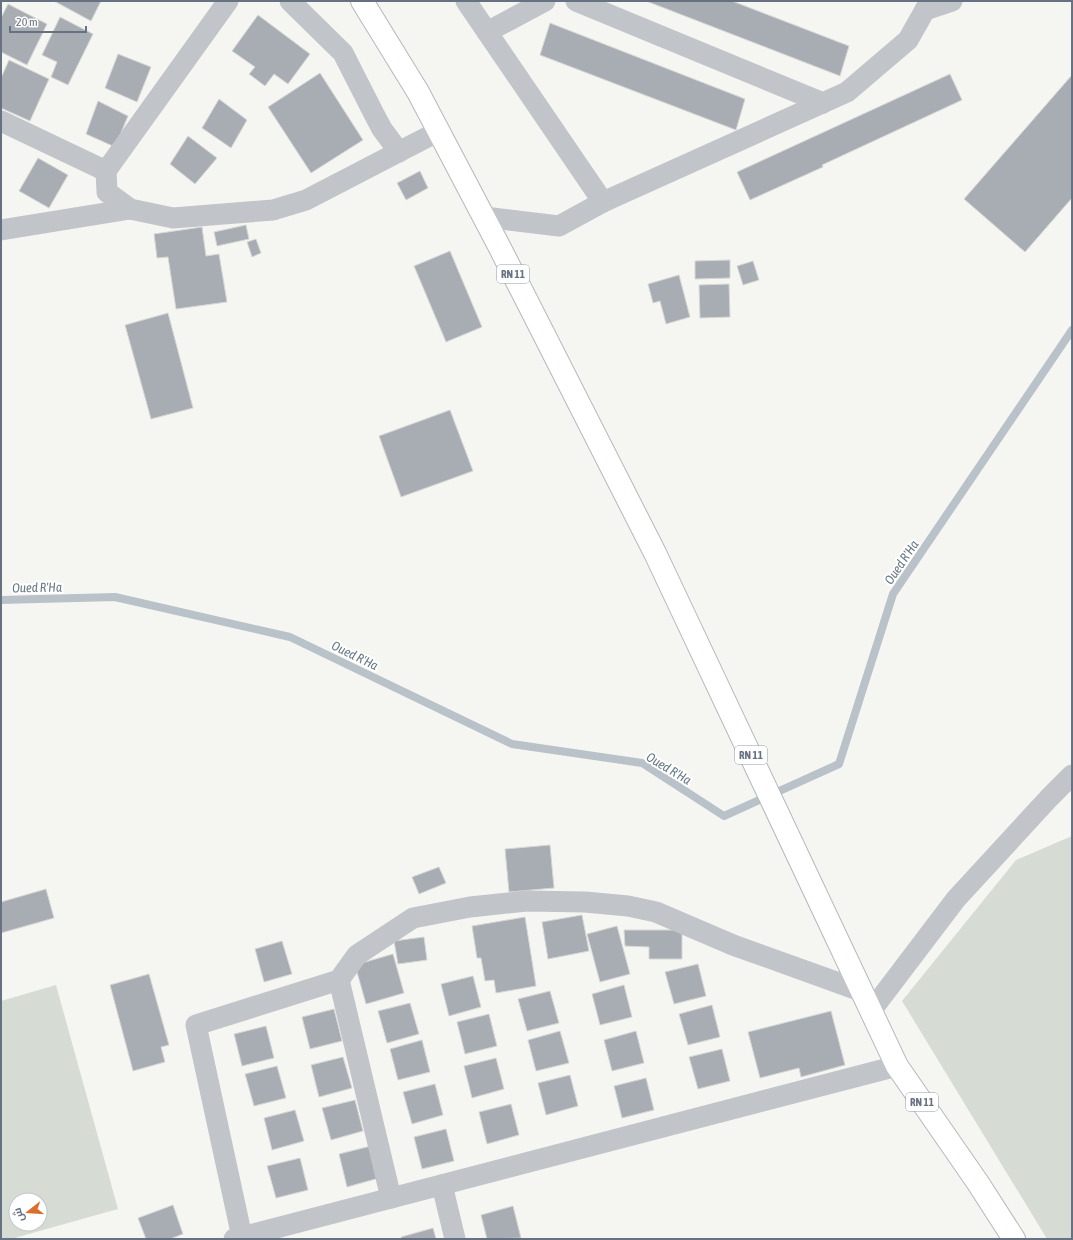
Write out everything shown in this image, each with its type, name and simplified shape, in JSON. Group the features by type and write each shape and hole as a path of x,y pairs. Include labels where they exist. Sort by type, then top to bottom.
{"main road":[{"name":"RN 11","path":"362,1 418,92 484,217 655,553 846,956 871,1012 898,1066 978,1183 1014,1239"}],"street":[{"path":"130,209 107,192 106,171 228,1"},
{"path":"290,1 344,53 382,129 399,152"},
{"path":"466,1 603,202"},
{"path":"487,32 545,1"},
{"path":"576,1 823,103"},
{"path":"484,217 559,226 603,202 847,92 908,40 927,5 952,1"},
{"path":"1,121 106,171"},
{"path":"1,230 130,209 173,218 273,210 306,200 439,132"},
{"path":"871,1012 956,899 1072,775"},
{"path":"862,991 733,945 656,912 628,906 585,902 534,901 470,907 413,918 357,955 339,980 196,1025 238,1238 898,1066"},
{"path":"339,980 391,1198"},
{"path":"442,1186 455,1239"}],"shaded area":[{"path":"1072,836 1072,1239 1047,1239 902,1001 1016,860"},
{"path":"56,985 118,1209 48,1229 48,1192 8,1192 8,1232 36,1232 11,1239 1,1239 1,1001"}],"building":[{"path":"54,1 101,1 91,21"},
{"path":"646,1 732,1 849,46 840,76"},
{"path":"8,4 47,24 27,65 1,52 1,18"},
{"path":"258,15 310,54 288,84 274,74 265,86 249,74 255,67 232,51"},
{"path":"60,17 93,34 68,85 51,77 57,62 42,55"},
{"path":"550,23 745,99 736,130 540,55"},
{"path":"118,54 151,67 137,102 105,88"},
{"path":"9,60 49,79 30,121 1,108 1,78"},
{"path":"320,73 363,140 311,173 268,107"},
{"path":"950,74 962,100 822,165 823,167 750,200 737,172"},
{"path":"1072,75 1072,198 1025,252 964,199"},
{"path":"219,99 247,120 231,148 202,128"},
{"path":"98,101 128,116 115,147 86,134"},
{"path":"188,136 217,158 195,184 170,164"},
{"path":"38,158 68,175 49,208 19,191"},
{"path":"420,171 428,188 406,200 397,183"},
{"path":"246,225 249,239 217,246 214,232"},
{"path":"202,227 206,256 219,254 227,302 176,309 168,257 157,258 154,234"},
{"path":"256,239 261,253 252,257 247,242"},
{"path":"450,251 482,327 446,342 414,266"},
{"path":"730,260 730,278 695,279 695,261"},
{"path":"753,261 759,280 743,285 737,266"},
{"path":"679,275 690,317 666,324 660,301 653,303 648,284"},
{"path":"729,284 730,317 700,318 699,285"},
{"path":"168,313 193,408 151,419 125,325"},
{"path":"450,410 473,471 401,497 379,436"},
{"path":"550,845 554,888 509,892 505,849"},
{"path":"439,867 446,883 419,894 412,877"},
{"path":"46,889 54,918 1,933 1,902"},
{"path":"582,915 589,951 548,959 542,922"},
{"path":"525,917 536,986 496,993 494,980 485,981 481,958 477,958 472,926"},
{"path":"617,926 630,974 600,982 587,934"},
{"path":"624,930 682,930 682,959 649,959 649,947 625,946"},
{"path":"424,937 427,960 398,964 394,941"},
{"path":"282,941 292,974 264,982 255,949"},
{"path":"393,954 404,993 366,1004 355,965"},
{"path":"698,964 706,996 674,1004 665,972"},
{"path":"149,974 169,1045 161,1047 165,1062 133,1071 110,985"},
{"path":"473,976 481,1007 449,1016 441,984"},
{"path":"624,985 632,1017 600,1025 592,994"},
{"path":"550,991 559,1023 527,1031 518,999"},
{"path":"410,1003 419,1034 387,1043 378,1011"},
{"path":"712,1005 720,1037 688,1045 679,1014"},
{"path":"334,1009 342,1041 310,1049 302,1017"},
{"path":"831,1011 845,1065 801,1077 799,1068 760,1078 748,1032"},
{"path":"489,1014 497,1046 465,1054 457,1022"},
{"path":"266,1026 274,1058 242,1066 234,1034"},
{"path":"560,1031 569,1063 536,1071 528,1040"},
{"path":"636,1031 644,1063 612,1071 604,1040"},
{"path":"422,1040 430,1072 398,1080 390,1049"},
{"path":"722,1049 730,1081 698,1089 689,1057"},
{"path":"343,1057 352,1088 319,1097 311,1065"},
{"path":"496,1058 504,1089 472,1098 464,1066"},
{"path":"277,1066 286,1098 254,1106 245,1074"},
{"path":"570,1075 578,1106 546,1115 538,1083"},
{"path":"646,1078 654,1110 622,1118 614,1086"},
{"path":"435,1084 443,1115 412,1124 403,1092"},
{"path":"355,1100 363,1131 331,1140 322,1108"},
{"path":"511,1104 519,1135 487,1144 479,1112"},
{"path":"295,1110 304,1141 272,1150 264,1118"},
{"path":"446,1129 454,1161 422,1169 414,1137"},
{"path":"371,1146 379,1178 347,1187 339,1154"},
{"path":"300,1158 308,1190 276,1198 267,1166"},
{"path":"173,1205 183,1234 170,1239 146,1239 138,1218"},
{"path":"513,1206 521,1238 487,1239 481,1215"},
{"path":"433,1228 436,1239 402,1239 401,1237"}],"waterway":[{"name":"Oued R'Ha","path":"1,600 115,597 290,637 512,744 642,763 724,816 839,764 893,594 1072,330"}]}
